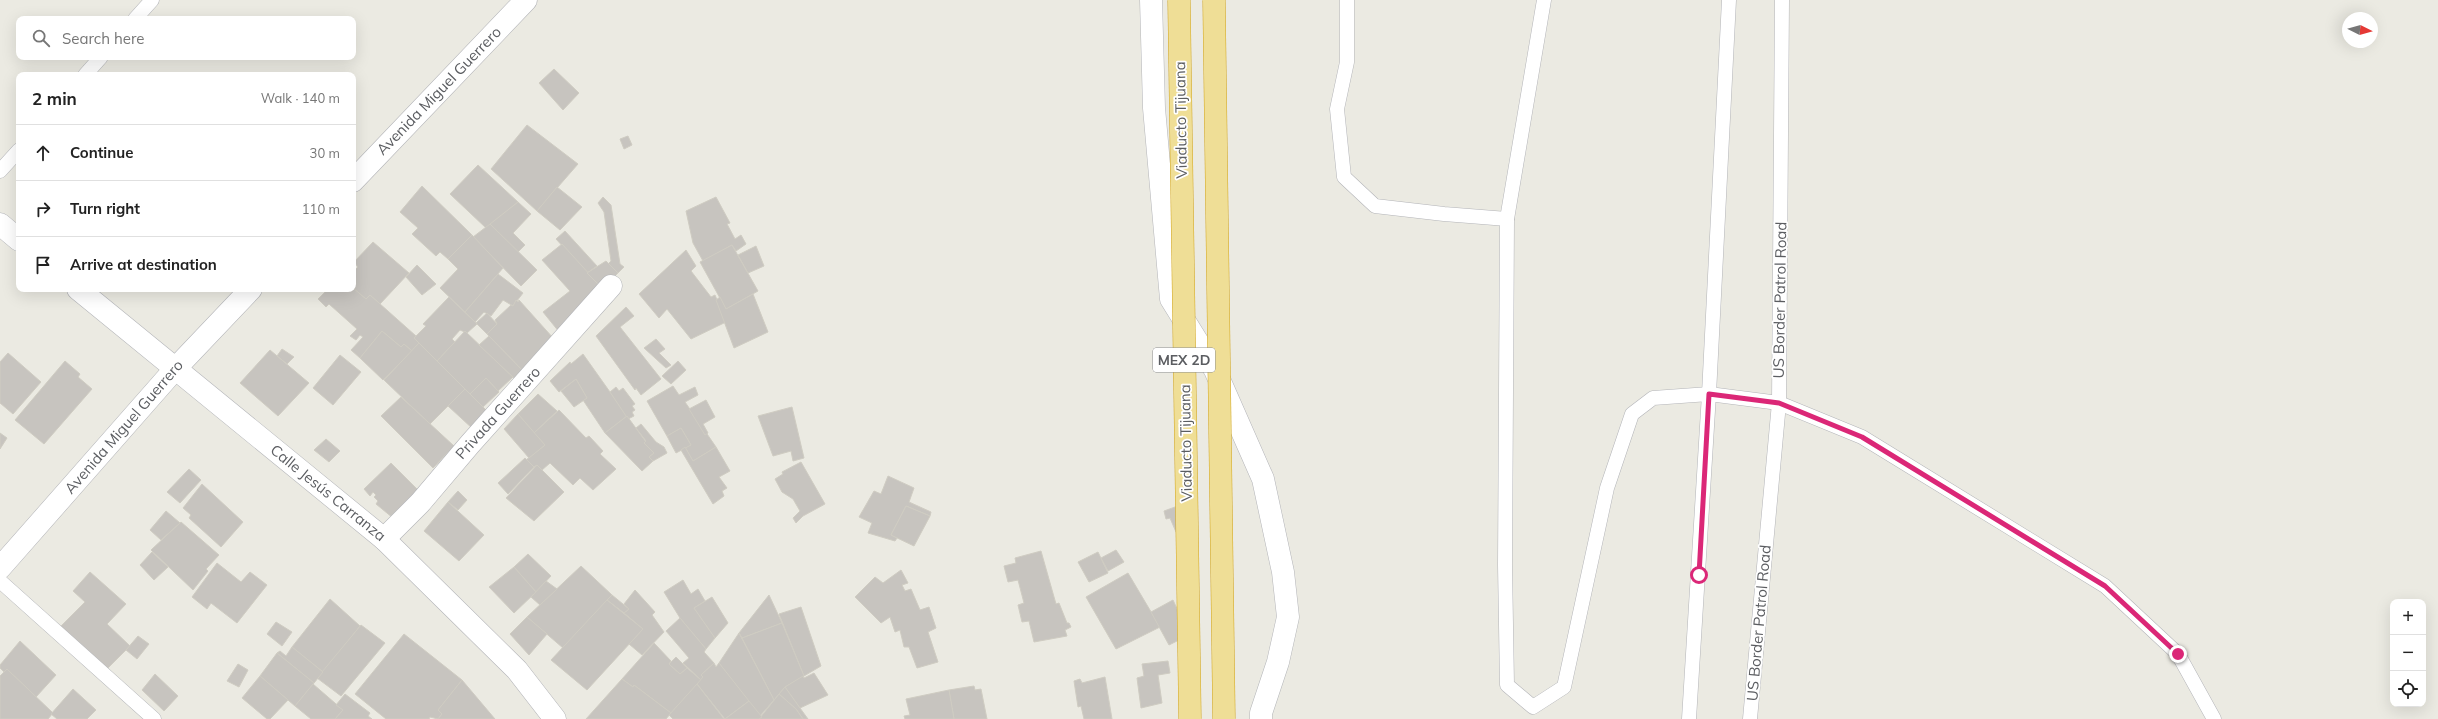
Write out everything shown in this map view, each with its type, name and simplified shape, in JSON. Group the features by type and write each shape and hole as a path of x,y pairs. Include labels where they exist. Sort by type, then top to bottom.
{"highway":[{"name":"Viaducto Tijuana","path":"1179,0 1190,719"},
{"name":"MEX 2D","path":"1214,0 1224,719"}],"street":[{"name":"Avenida Miguel Guerrero","path":"356,179 526,0"},
{"path":"1151,0 1154,108 1171,299 1215,370 1263,480 1284,572 1288,617 1278,662 1261,713 1261,719"},
{"path":"0,224 16,237"},
{"name":"Privada Guerrero","path":"384,538 420,503 470,444 611,286"},
{"name":"Calle Jesús Carranza","path":"82,292 384,538 517,670 555,719"},
{"name":"Avenida Miguel Guerrero","path":"0,568 175,369 247,292"}],"lane":[{"path":"138,16 152,0"},
{"path":"1347,0 1347,62 1337,109 1344,177 1375,206 1507,219"},
{"path":"1544,0 1507,219 1505,565 1508,685 1533,706 1564,687 1607,488 1632,414 1653,398 1709,394 1779,403 1862,437 2105,586 2178,654 2214,719"},
{"path":"1689,719 1709,394 1729,0"},
{"name":"US Border Patrol Road","path":"1750,719 1779,403 1782,0"},
{"path":"88,72 98,60"},
{"path":"0,171 16,153"},
{"path":"0,581 154,719"}],"building":[{"path":"554,69 579,93 563,110 539,83"},
{"path":"527,125 578,164 537,211 491,169"},
{"path":"628,136 632,145 624,149 620,139"},
{"path":"478,165 518,202 486,228 450,194"},
{"path":"422,186 472,235 448,259 440,252 436,256 412,234 418,228 400,212"},
{"path":"557,187 582,207 560,230 537,211"},
{"path":"603,197 611,205 620,264 624,267 618,273 608,264 611,261 604,212 598,203"},
{"path":"716,197 730,223 727,224 735,239 741,235 746,244 736,251 732,245 703,261 693,243 686,211"},
{"path":"518,202 531,214 513,233 525,245 518,252 490,224"},
{"path":"490,224 537,270 521,286 473,237"},
{"path":"565,231 597,266 587,273 556,239"},
{"path":"472,235 503,268 465,312 440,288 458,269 448,259"},
{"path":"373,242 409,273 380,304 370,295 366,299 356,291 356,269 358,267 356,264 356,260"},
{"path":"562,244 602,288 560,333 543,312 570,291 542,260"},
{"path":"732,245 758,291 726,309 700,262"},
{"path":"756,246 764,266 748,273 738,255"},
{"path":"686,250 696,266 691,271 711,297 715,295 726,322 691,339 667,309 659,318 639,294"},
{"path":"606,261 618,273 602,288 587,273"},
{"path":"417,265 436,284 422,295 406,277"},
{"path":"498,274 523,293 513,306 503,300 491,316 484,312 475,322 465,312"},
{"path":"356,291 366,299 370,295 416,336 414,338 419,343 412,351 404,344 401,347 382,331 360,358 351,350 363,337 360,335 356,340 350,336 357,329 329,304 326,307 318,299 325,292 356,292"},
{"path":"753,294 768,332 734,348 716,300 720,297 726,309"},
{"path":"449,297 477,324 467,333 460,330 452,339 455,342 437,361 414,338 426,326 423,324"},
{"path":"516,300 518,302 519,300 554,339 523,371 487,334 497,324 495,320 511,305 513,306"},
{"path":"626,307 634,316 620,327 661,379 641,395 636,388 635,390 596,336"},
{"path":"487,313 497,324 487,334 476,323"},
{"path":"382,331 401,347 404,344 412,351 383,380 360,358"},
{"path":"465,331 513,377 498,391 486,378 470,394 437,361"},
{"path":"489,336 523,371 516,380 479,345"},
{"path":"656,339 665,349 659,353 671,365 666,368 644,348"},
{"path":"419,343 465,389 430,424 384,380"},
{"path":"282,349 294,357 287,364 277,356"},
{"path":"270,350 309,383 278,416 240,383"},
{"path":"8,353 41,382 13,414 0,403 0,362"},
{"path":"583,354 627,416 605,433 583,400 587,398 576,379 559,392 550,381 570,362 571,364"},
{"path":"340,355 361,372 333,405 313,388"},
{"path":"65,361 80,374 78,377 92,389 44,444 15,420"},
{"path":"678,361 686,370 671,384 662,376"},
{"path":"486,378 499,392 483,407 470,394"},
{"path":"576,379 587,398 574,407 561,391"},
{"path":"673,386 679,395 695,387 698,395 685,402 716,447 693,461 685,447 691,445 681,428 667,436 647,401"},
{"path":"616,387 619,391 623,388 635,404 632,406 635,410 632,412 634,416 628,419 610,392"},
{"path":"465,389 488,412 473,429 448,406"},
{"path":"538,394 557,411 534,433 518,414"},
{"path":"401,397 454,446 433,468 381,416"},
{"path":"706,400 715,417 703,424 708,433 705,435 689,409"},
{"path":"792,407 804,458 793,461 791,451 773,456 758,416"},
{"path":"559,410 586,438 589,436 603,451 600,454 616,469 593,490 580,478 573,485 550,463 542,470 537,465 534,467 526,460 545,445 534,433"},
{"path":"518,414 545,445 529,458 504,429"},
{"path":"627,416 654,453 649,457 653,461 642,471 605,433"},
{"path":"641,424 656,442 664,447 667,453 653,461 649,457 654,453 644,443 646,441 636,428"},
{"path":"681,428 691,445 676,453 667,436"},
{"path":"0,433 7,438 0,449"},
{"path":"326,439 340,451 329,462 314,450"},
{"path":"685,447 693,461 716,447 730,471 719,477 727,488 722,491 724,496 713,504 681,450"},
{"path":"525,458 534,467 508,494 498,483"},
{"path":"801,462 825,504 803,516 796,523 793,518 800,511 793,499 782,492 775,479 783,474 782,472"},
{"path":"391,463 418,490 393,518 376,504 378,501 374,497 376,495 373,492 370,496 364,489"},
{"path":"537,465 564,492 534,521 506,498"},
{"path":"189,469 201,480 180,503 167,492"},
{"path":"888,476 914,488 909,502 931,512 930,516 906,506 891,535 897,538 895,541 868,533 872,523 859,517 874,491 881,494"},
{"path":"202,484 243,522 221,547 189,518 191,515 183,508"},
{"path":"458,491 467,500 458,510 448,502"},
{"path":"448,502 484,535 459,561 424,531"},
{"path":"1186,503 1194,527 1176,532 1170,518 1166,519 1164,511"},
{"path":"906,506 930,516 914,546 891,535"},
{"path":"166,511 180,523 161,540 150,530"},
{"path":"181,522 219,555 206,569 208,571 193,590 151,550"},
{"path":"1116,550 1124,562 1108,571 1101,558"},
{"path":"1041,551 1056,604 1059,603 1067,623 1069,623 1071,627 1065,630 1067,636 1034,642 1029,621 1022,622 1018,605 1024,603 1018,580 1008,582 1004,566 1016,563 1015,558"},
{"path":"152,552 168,567 154,580 140,565"},
{"path":"1098,552 1108,573 1089,582 1078,562"},
{"path":"528,554 551,576 536,592 514,567"},
{"path":"217,563 241,582 250,572 267,585 237,623 211,603 207,609 192,597"},
{"path":"581,566 612,595 563,648 527,617"},
{"path":"514,567 536,592 514,613 489,587"},
{"path":"901,570 908,583 902,585 905,591 911,589 920,610 929,607 936,628 928,632 938,662 917,668 909,647 904,647 900,630 895,632 890,617 881,623 855,597 875,577 883,583"},
{"path":"90,572 126,604 107,624 130,646 107,669 60,627 85,602 73,591"},
{"path":"1128,573 1160,627 1116,649 1086,597"},
{"path":"683,580 691,594 698,589 705,601 694,608 715,638 706,649 680,618 664,592"},
{"path":"546,581 557,589 540,605 531,597"},
{"path":"635,590 655,612 652,615 664,632 642,655 629,644 643,629 624,613 629,609 624,604"},
{"path":"612,595 629,609 624,613 607,600"},
{"path":"769,595 782,623 742,638 739,633"},
{"path":"712,597 728,623 715,638 694,608"},
{"path":"330,599 360,626 323,672 292,647"},
{"path":"607,600 643,629 587,690 551,660"},
{"path":"1173,600 1189,635 1169,645 1151,612"},
{"path":"801,607 821,666 804,676 779,614"},
{"path":"527,617 547,634 529,655 510,634"},
{"path":"680,618 706,649 704,652 714,663 701,675 703,677 701,680 683,663 689,658 666,631"},
{"path":"276,622 292,632 282,646 267,634"},
{"path":"782,623 804,676 785,687 774,700 742,638"},
{"path":"361,625 385,643 341,696 317,678"},
{"path":"739,633 774,700 760,716 719,663"},
{"path":"404,634 462,680 438,710 442,714 438,719 430,717 429,719 386,719 355,694"},
{"path":"138,636 149,644 137,659 126,650"},
{"path":"20,641 56,675 36,697 7,669 4,672 0,668 0,665"},
{"path":"654,643 671,661 669,664 680,674 687,668 701,680 671,713 634,685 633,687 622,679"},
{"path":"292,647 323,672 314,683 277,653 280,651 286,656"},
{"path":"277,653 314,683 295,706 260,676"},
{"path":"676,657 687,668 680,674 669,664"},
{"path":"1168,661 1170,673 1158,675 1162,703 1141,708 1137,678 1144,676 1142,664"},
{"path":"714,663 716,667 719,663 749,701 725,719 697,684 703,677 701,675"},
{"path":"238,664 248,670 239,687 227,681"},
{"path":"7,669 53,713 48,719 0,719 0,676"},
{"path":"814,673 828,695 800,708 785,687 803,676 804,678"},
{"path":"155,674 178,696 164,711 142,690"},
{"path":"260,676 288,700 270,719 267,719 242,698"},
{"path":"1105,677 1112,719 1084,719 1081,706 1078,707 1074,681 1080,679 1082,683"},
{"path":"622,679 633,687 634,685 671,713 666,719 586,719"},
{"path":"462,680 495,719 438,719 442,714 438,710"},
{"path":"313,684 343,710 335,719 311,719 295,706"},
{"path":"697,684 724,719 673,719 669,715"},
{"path":"974,686 975,690 981,689 987,719 954,719 949,690"},
{"path":"785,687 808,719 803,719 796,709 779,694"},
{"path":"73,689 96,710 87,719 57,719 51,714"},
{"path":"949,690 954,719 905,719 904,716 910,715 906,699"},
{"path":"345,694 370,713 368,716 372,719 335,719 343,710 336,705"},
{"path":"779,694 796,709 803,719 759,719"},
{"path":"749,701 762,717 759,719 725,719"}],"route":[{"path":"1699,575 1709,394 1749,398 1779,403 1862,437 2105,586 2178,654"}]}
